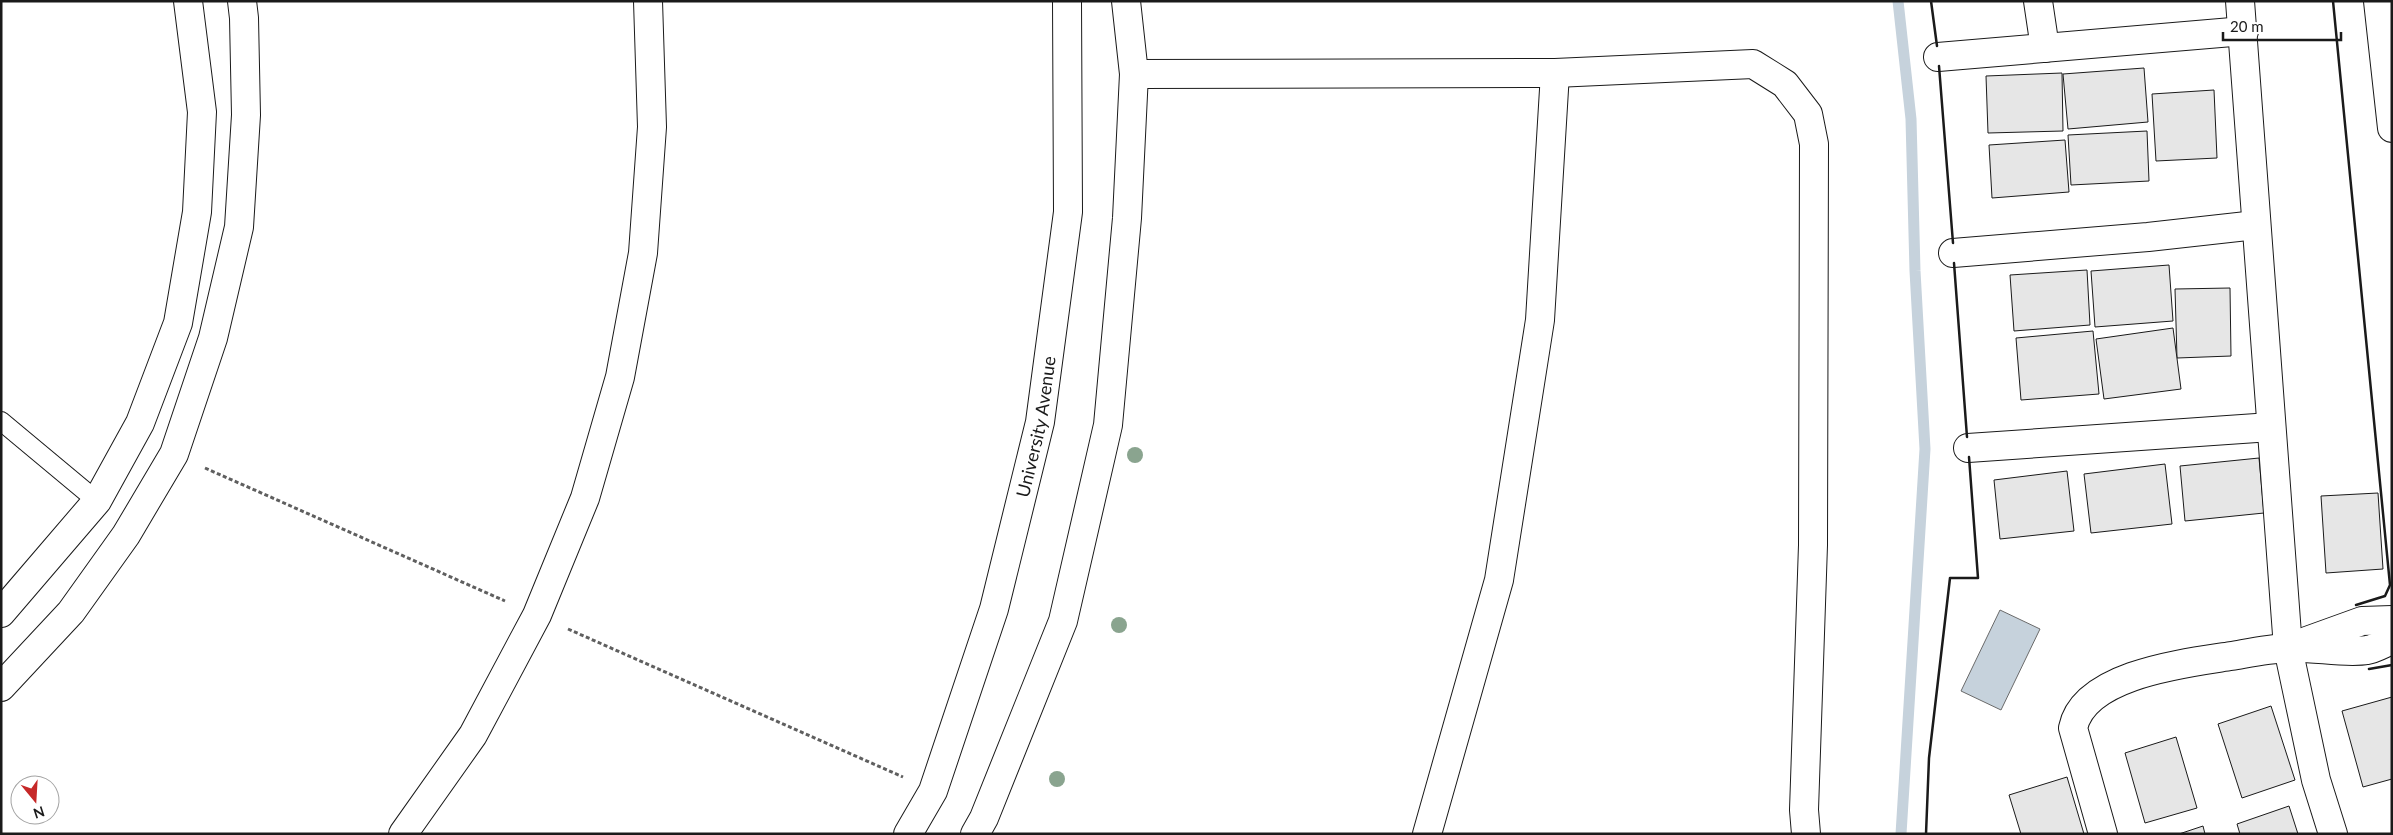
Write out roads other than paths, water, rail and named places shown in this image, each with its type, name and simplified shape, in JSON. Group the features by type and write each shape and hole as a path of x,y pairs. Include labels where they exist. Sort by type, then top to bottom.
{"street":[{"path":"1,613 97,502 140,423 178,323 197,212 202,112 188,1"},
{"path":"1,687 71,612 126,535 174,454 213,338 239,227 246,115 242,1"},
{"path":"403,834 473,735 532,624 588,489 620,377 643,253 652,127 648,1"},
{"name":"University Avenue","path":"908,834 933,791 994,609 1040,422 1068,212 1067,1"},
{"path":"975,834 984,818 1063,621 1108,425 1127,218 1134,74 1126,1"},
{"path":"2038,1 2045,48"},
{"path":"2240,1 2244,31 2256,225 2288,648 2316,780 2333,834"},
{"path":"2378,1 2391,119"},
{"path":"1938,57 2244,31"},
{"path":"1134,74 1555,73 1753,64 1785,84 1808,114 1814,144 1813,535 1804,810 1806,834"},
{"path":"1427,834 1498,580 1540,320 1555,73"},
{"path":"1953,253 2148,237 2256,225"},
{"path":"1968,448 2271,427"},
{"path":"2288,648 2362,620 2392,620"},
{"path":"2102,834 2073,728 2075,718 2087,702 2107,688 2138,675 2181,664 2288,648 2367,650 2392,640"}],"lane":[{"path":"1,421 97,502"}],"waterway":[{"path":"1898,1 1911,119 1915,271 1925,449 1901,834"}]}
